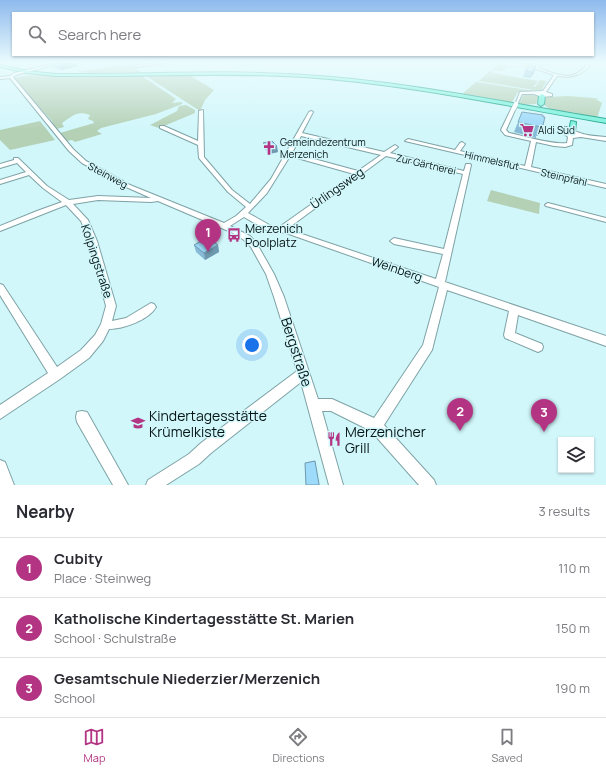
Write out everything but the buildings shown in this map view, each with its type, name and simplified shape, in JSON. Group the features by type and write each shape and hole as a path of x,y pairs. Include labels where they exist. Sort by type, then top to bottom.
{"main road":[{"path":"376,85 606,121"},
{"path":"541,104 543,94"},
{"path":"516,106 535,106 541,104"},
{"path":"541,104 550,110 563,114"},
{"path":"551,112 563,115 573,122"},
{"path":"573,122 581,119 594,119"},
{"path":"572,134 573,122"}],"street":[{"name":"Steinweg","path":"21,85 77,156 106,174 160,199 236,231"},
{"path":"549,85 543,94 521,93 503,130 510,135 565,145 570,144 572,134 606,139"},
{"path":"201,111 200,144 203,160 230,191 250,207"},
{"path":"225,226 244,214 267,189 289,154 311,112"},
{"path":"162,127 200,144"},
{"name":"Zur Gärtnerei","path":"299,134 466,173"},
{"name":"Steinpfahl","path":"534,140 528,168 606,186"},
{"name":"Himmelsflut","path":"408,141 428,143 457,152 528,168"},
{"name":"Himmelsflut","path":"457,152 462,144"},
{"name":"Ürlingsweg","path":"280,230 358,173 386,155 395,147"},
{"path":"289,154 358,173"},
{"name":"Kolpingstraße","path":"0,166 17,160 30,173 68,203 84,220 93,241 111,306 106,325 99,338 85,354 0,413"},
{"path":"376,426 428,347 442,284 447,252 468,164"},
{"path":"0,182 30,173"},
{"path":"0,229 68,203 100,198 160,199"},
{"path":"548,205 606,220"},
{"name":"Weinberg","path":"244,214 271,229 288,231 606,341"},
{"name":"Bergstraße","path":"236,231 251,242 270,274 290,329 314,405 336,485"},
{"path":"394,241 447,252"},
{"path":"0,287 56,375"},
{"path":"106,325 115,326 129,322 151,307"},
{"path":"514,309 509,335 538,347"},
{"path":"153,485 194,459 206,448 303,373"},
{"path":"314,405 332,404 376,426 429,485"},
{"path":"82,417 121,485"},
{"path":"0,467 7,485"}],"green space":[{"path":"19,85 155,85 176,99 172,103 182,102 182,104 156,114 101,128 97,131 102,134 75,142 72,140 67,141 60,133 94,123 88,119 90,115 81,113 74,115 62,123 64,127 56,129 51,120"},
{"path":"159,85 205,85 214,90 205,100 200,111"},
{"path":"473,85 493,85 535,91 518,92 511,104 461,95"},
{"path":"502,85 535,85 533,87 535,87 537,85 545,85 541,91"},
{"path":"548,91 600,99 596,99 602,103 597,118 552,110 543,103 546,97 568,96 593,98"},
{"path":"524,94 539,96 536,104 518,105"},
{"path":"186,105 195,110 195,113 159,128 150,125 177,111 179,106"},
{"path":"40,121 55,140 10,150 0,140 0,130"},
{"path":"491,190 540,203 539,214 487,201"}],"place":[{"name":"Aldi Süd","path":"527,130"},
{"name":"Gemeindezentrum Merzenich","path":"269,148"},
{"name":"Merzenich Poolplatz","path":"234,235"},
{"name":"Cubity","path":"208,252"},
{"name":"Kindertagesstätte Krümelkiste","path":"138,423"},
{"name":"Katholische Kindertagesstätte St. Marien","path":"460,431"},
{"name":"Gesamtschule Niederzier/Merzenich","path":"544,432"},
{"name":"Merzenicher Grill","path":"334,439"}]}
